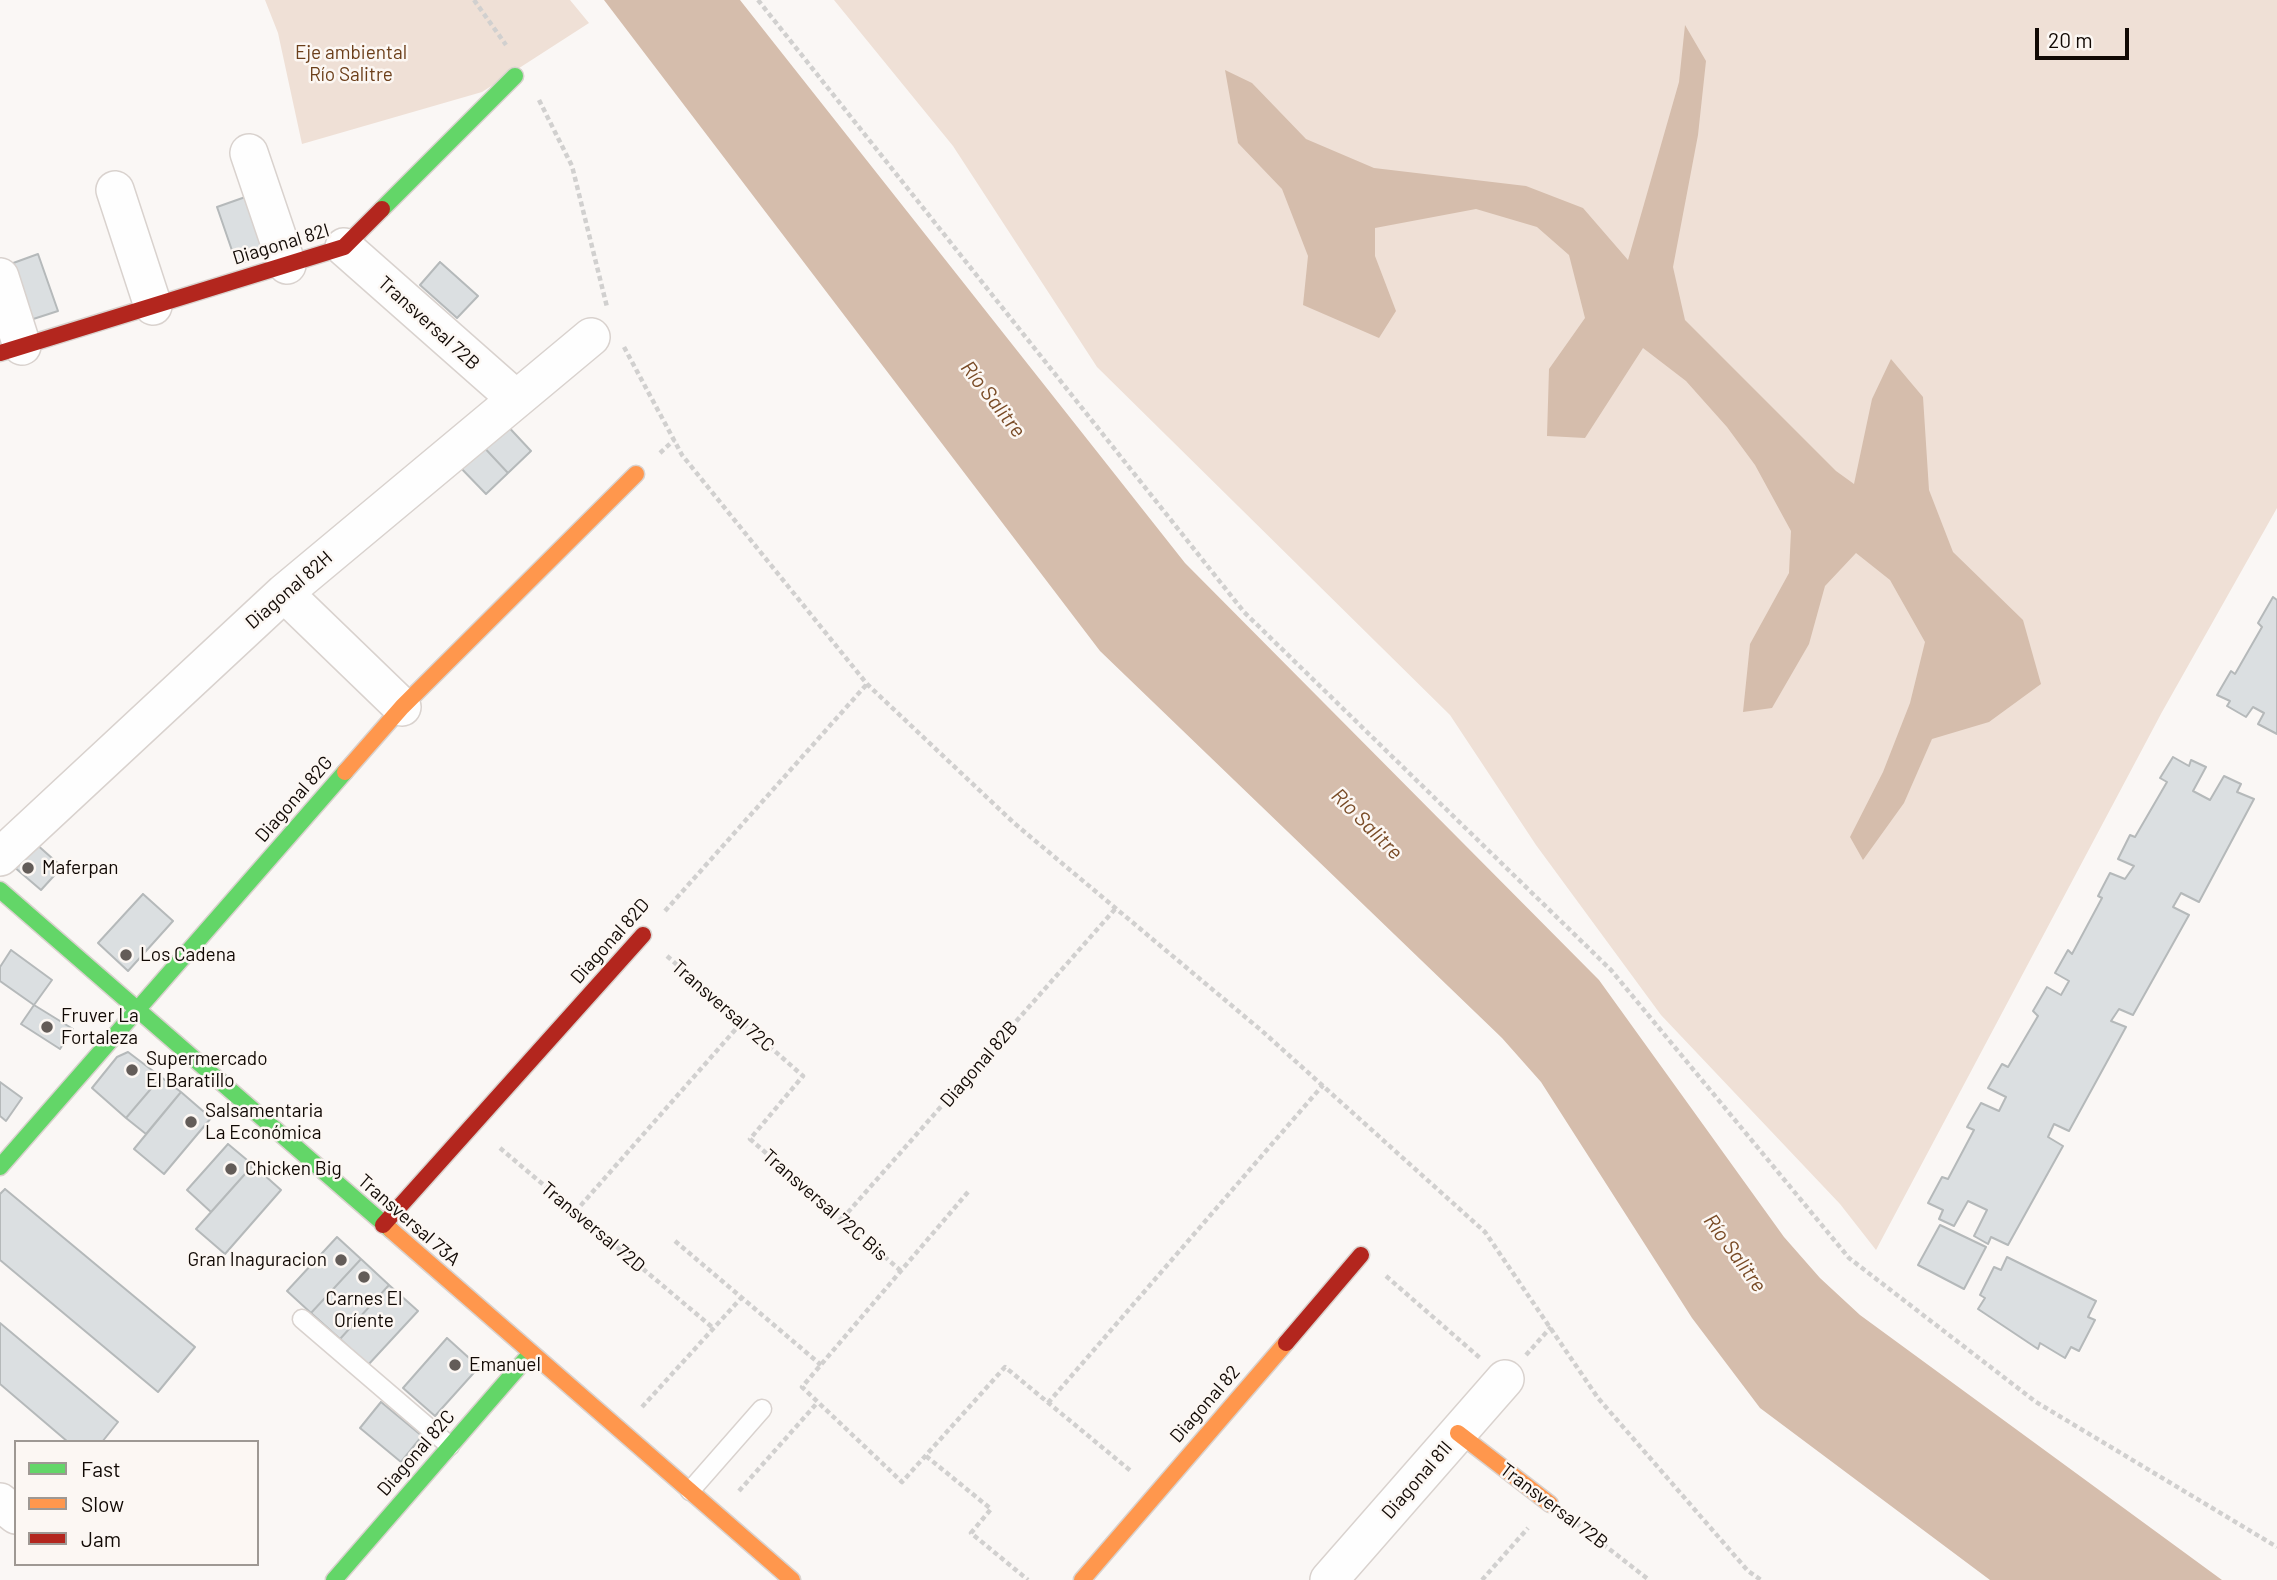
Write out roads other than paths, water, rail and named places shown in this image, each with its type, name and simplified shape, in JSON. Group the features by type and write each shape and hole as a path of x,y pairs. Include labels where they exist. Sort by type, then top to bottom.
{"street":[{"name":"Diagonal 82I","path":"11,350 344,247 515,76"},
{"path":"249,153 287,265"},
{"path":"115,190 153,306"},
{"name":"Transversal 72B","path":"344,247 515,398"},
{"path":"0,277 11,350"},
{"name":"Diagonal 82H","path":"0,857 284,593 515,398 608,331"},
{"name":"Diagonal 82G","path":"0,1167 402,706 636,474"},
{"path":"284,593 402,706"},
{"name":"Transversal 73A","path":"0,890 136,1012 792,1580"},
{"name":"Diagonal 82D","path":"383,1225 643,935"},
{"name":"Diagonal 82","path":"1082,1580 1361,1255"},
{"name":"Diagonal 82C","path":"345,1576 450,1446 531,1353"},
{"name":"Diagonal 81I","path":"1329,1580 1505,1379"},
{"name":"Transversal 72B","path":"1458,1433 1550,1504"},
{"path":"0,1502 14,1513"}],"lane":[{"path":"302,1319 450,1446"},
{"path":"690,1491 762,1409"}],"water":[{"name":"Río Salitre","path":"604,0 740,0 1185,563 1599,980 1784,1237 1820,1278 1860,1315 2222,1580 1990,1580 1760,1408 1692,1318 1541,1082 1502,1038 1100,651"},
{"path":"1685,25 1706,61 1698,135 1673,267 1685,320 1836,471 1854,484 1872,399 1891,359 1923,397 1929,490 1953,552 2023,620 2041,684 1989,722 1932,739 1904,803 1863,860 1850,837 1883,772 1910,703 1925,642 1890,580 1856,553 1825,586 1809,644 1772,708 1743,712 1750,644 1789,573 1791,531 1755,465 1727,427 1686,381 1643,348 1585,438 1547,436 1549,369 1585,318 1569,255 1537,227 1476,209 1375,228 1375,256 1396,311 1379,338 1303,305 1308,256 1282,189 1238,143 1225,70 1252,83 1306,139 1374,168 1526,186 1583,208 1628,260 1679,82"}],"place":[{"name":"Maferpan","path":"28,868"},
{"name":"Los Cadena","path":"126,955"},
{"name":"Fruver La Fortaleza","path":"47,1027"},
{"name":"Supermercado El Baratillo","path":"132,1070"},
{"name":"Salsamentaria La Económica","path":"191,1122"},
{"name":"Chicken Big","path":"231,1169"},
{"name":"Gran Inaguracion","path":"341,1260"},
{"name":"Carnes El Oríente","path":"364,1277"},
{"name":"Emanuel","path":"455,1365"}],"park label":[{"name":"Eje ambiental Río Salitre","path":"351,64"}]}
